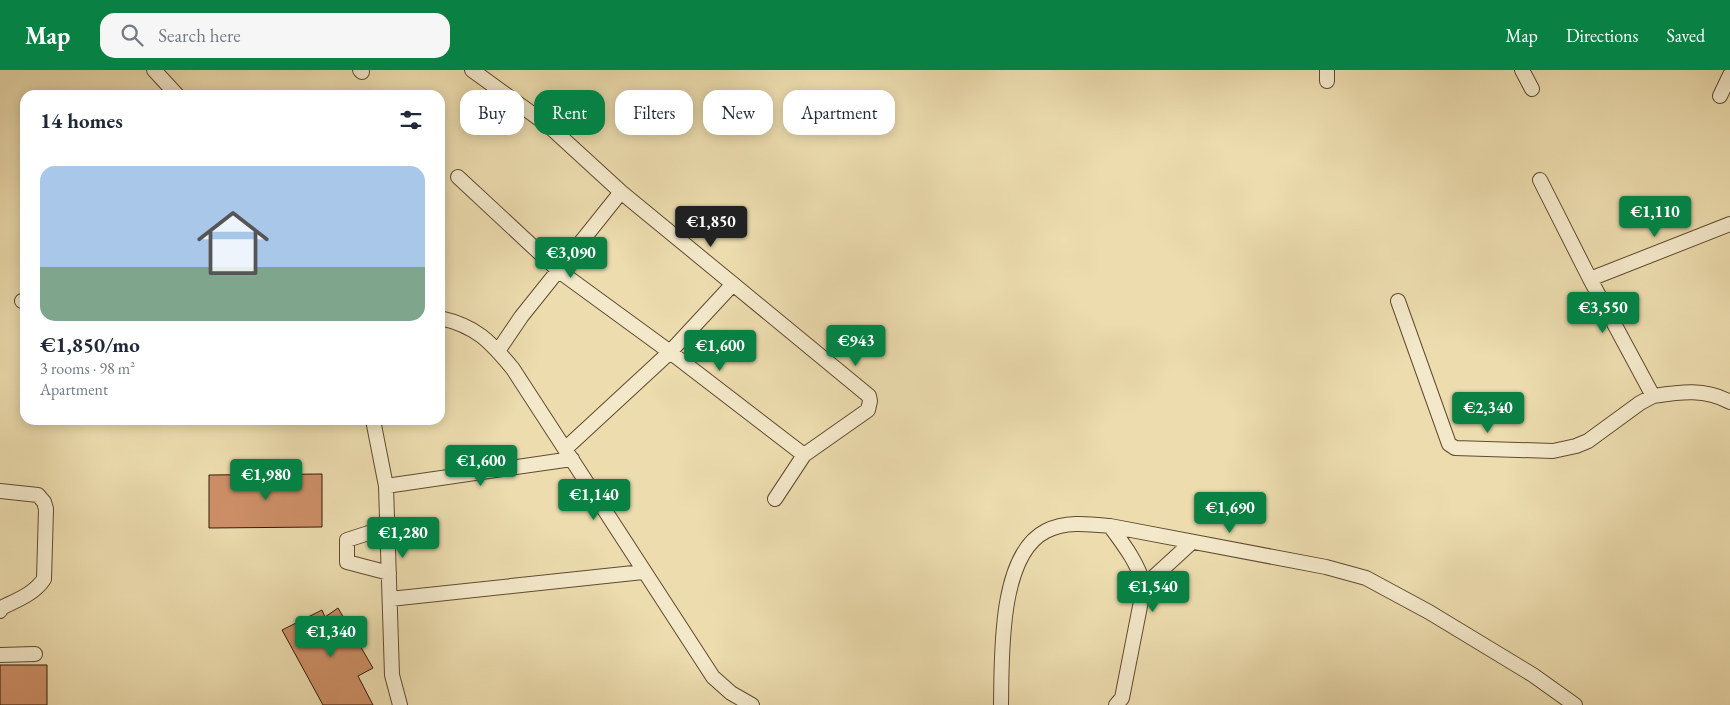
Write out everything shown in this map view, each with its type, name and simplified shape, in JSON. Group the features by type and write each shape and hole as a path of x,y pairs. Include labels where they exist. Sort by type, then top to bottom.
{"street":[{"path":"472,70 549,126 622,192 869,396 870,406 868,410 804,455 775,499"},
{"path":"1522,70 1532,89"},
{"path":"161,72 174,90"},
{"path":"1720,96 1730,75"},
{"path":"458,177 559,271 670,352 804,455"},
{"path":"1540,180 1590,280 1653,396"},
{"path":"498,351 521,317 622,192"},
{"path":"1590,280 1730,224"},
{"path":"386,486 569,454 670,352 733,284"},
{"path":"1398,301 1449,444 1455,448 1553,450 1576,446 1588,441 1640,403 1653,396 1695,391 1717,395 1730,402"},
{"path":"445,319 465,325 480,332 513,368 643,572 713,677 730,693 752,705"},
{"path":"374,425 386,486 392,675 400,705"},
{"path":"0,491 38,495 44,502 46,509 44,579 28,595 0,609"},
{"path":"1002,705 1005,614 1020,559 1032,541 1047,530 1078,523 1110,526 1326,566 1366,578 1437,617 1533,675 1575,705"},
{"path":"1110,526 1136,564 1144,586 1121,703"},
{"path":"387,527 347,540 347,562 390,573"},
{"path":"1144,586 1192,542"},
{"path":"390,599 643,572"},
{"path":"0,655 35,654"}],"building":[{"path":"322,474 322,527 209,528 209,475"},
{"path":"338,608 373,668 358,676 373,705 323,705 282,630 322,610 325,617"},
{"path":"0,665 47,665 47,705 0,705"}]}
